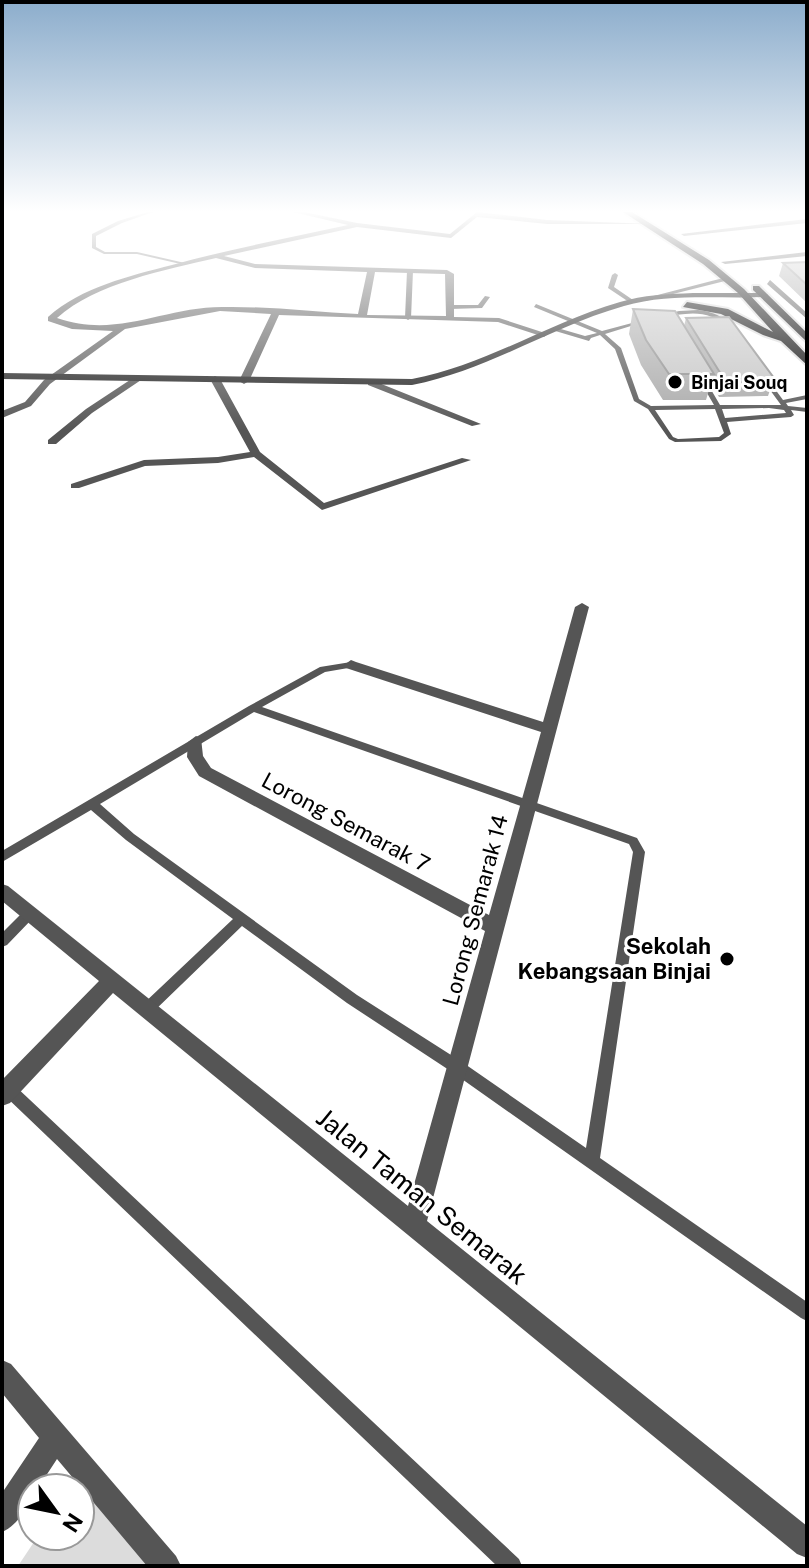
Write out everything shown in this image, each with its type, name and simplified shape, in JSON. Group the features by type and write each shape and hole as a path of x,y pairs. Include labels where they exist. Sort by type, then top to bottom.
{"main road":[{"path":"687,302 723,285"},
{"path":"734,285 807,362"},
{"path":"752,285 807,339"},
{"path":"687,302 726,311 790,343"}],"street":[{"path":"112,285 81,298 51,317 74,326 121,329 202,310 276,312 499,320 549,331"},
{"path":"362,317 368,285"},
{"path":"450,285 450,319"},
{"path":"773,285 807,317"},
{"path":"608,308 768,299"},
{"path":"2,376 412,382 456,374 549,331 631,301 687,302"},
{"path":"244,381 276,312"},
{"path":"794,324 807,323"},
{"path":"2,415 28,404 54,377 121,329"},
{"path":"52,442 89,411 139,378"},
{"path":"215,379 256,454 322,507 466,460"},
{"path":"371,383 476,424"},
{"path":"75,486 144,463 218,460 256,454"},
{"name":"Lorong Semarak 14","path":"414,1225 582,607"},
{"path":"351,665 549,729"},
{"name":"Lorong Semarak 7","path":"196,742 195,757 205,772 495,927"},
{"name":"Jalan Taman Semarak","path":"2,891 807,1544"},
{"path":"5,1092 112,981"},
{"path":"2,1373 166,1566"},
{"path":"2,1518 56,1437"}],"lane":[{"path":"408,318 409,285"},
{"path":"612,285 611,288 631,301"},
{"path":"645,299 714,285"},
{"path":"450,307 480,307 487,297"},
{"path":"536,306 600,332 622,354 636,400 650,408 671,438 682,442 726,437 718,407 695,368"},
{"path":"585,338 664,315 701,312 717,315 734,334"},
{"path":"664,315 672,328"},
{"path":"549,331 610,342"},
{"path":"722,420 788,416 792,413 761,373"},
{"path":"650,408 769,406 807,397"},
{"path":"786,404 807,410"},
{"path":"2,857 323,669 351,665"},
{"path":"253,708 633,841 639,852 592,1162"},
{"path":"92,804 130,837 352,999 457,1067 807,1312"},
{"path":"2,941 29,914"},
{"path":"147,1009 242,918"},
{"path":"5,1092 512,1566"}],"shaded area":[{"path":"96,1504 149,1566 18,1566 27,1552 96,1552"}],"building":[{"path":"633,309 675,311 714,374 669,374 646,340"},
{"path":"729,317 774,378 724,379 686,318"}],"place":[{"name":"Binjai Souq","path":"675,382"},
{"name":"Sekolah Kebangsaan Binjai","path":"727,959"}]}
